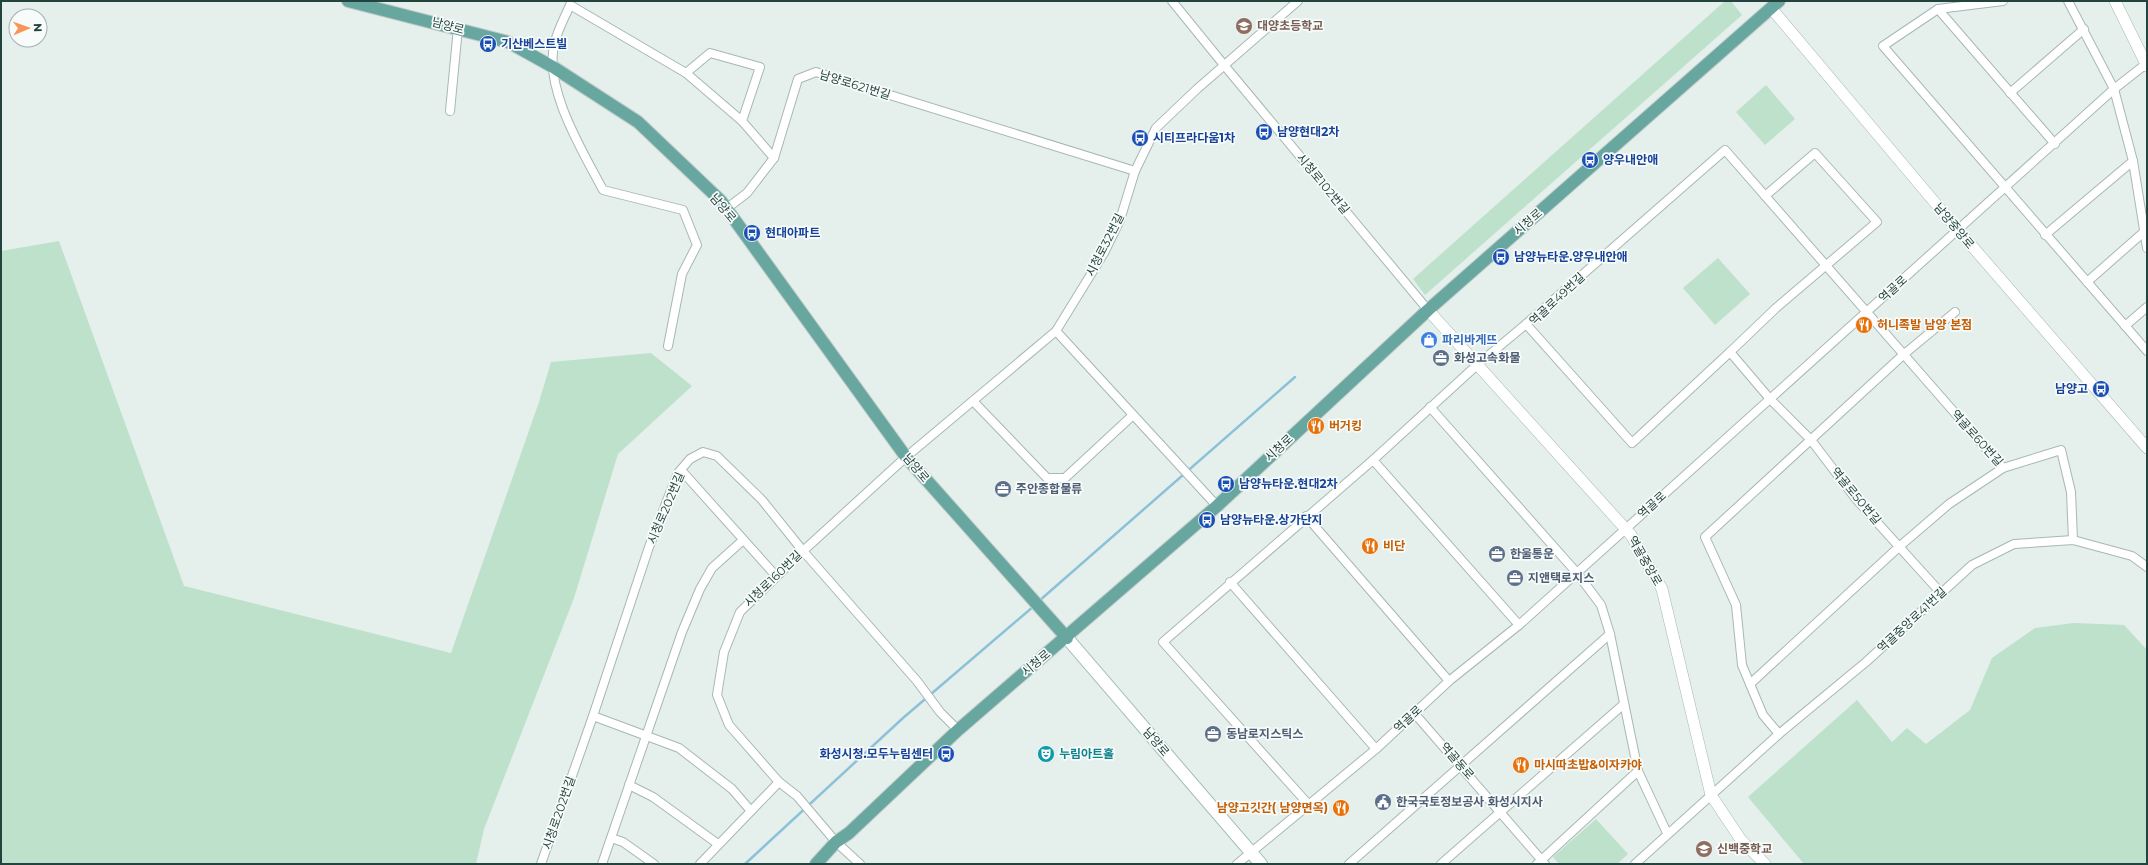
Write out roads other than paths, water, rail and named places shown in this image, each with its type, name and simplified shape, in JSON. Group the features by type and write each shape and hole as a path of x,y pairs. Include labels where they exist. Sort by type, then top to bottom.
{"main road":[{"name":"남양로","path":"348,1 508,42 553,67 638,122 721,201 726,210 906,457 1066,638 1249,852 1261,864"},
{"name":"시청로","path":"816,864 836,842 849,833 958,730 1217,506 1428,310 1771,3"}],"street":[{"name":"시청로102번길","path":"1172,1 1224,66 1428,310"},
{"name":"시청로32번길","path":"906,457 1056,331 1104,253 1120,220 1135,171 1156,128 1298,1"},
{"path":"2004,1 1938,9 1883,46 2004,189 2147,351"},
{"path":"2068,1 2084,29 2114,89 2133,162 2147,248"},
{"path":"2115,1 2147,65"},
{"name":"남양중앙로","path":"1771,3 1958,230 2147,448"},
{"path":"668,346 682,274 697,245 683,210 603,190 559,101 553,67 554,42 570,5 686,73 742,121 774,158 747,193 726,210"},
{"path":"1938,9 2055,144"},
{"path":"450,111 458,28"},
{"path":"2010,93 2084,29"},
{"path":"686,73 710,53 760,67 742,121"},
{"name":"역골로","path":"1237,864 1249,852 1309,805 1376,749 1449,681 1519,625 2055,144 2114,89 2147,65"},
{"name":"남양로621번길","path":"774,158 798,79 816,72 1135,171"},
{"name":"역골로49번길","path":"1730,352 1632,443 1526,324 1726,150 1828,266 1867,313"},
{"path":"1765,196 1815,153 1878,222 1828,266 1776,308 1730,352 1770,399"},
{"path":"2045,235 2133,162"},
{"path":"2086,282 2145,231"},
{"path":"2125,326 2147,307"},
{"name":"역골중앙로","path":"1428,310 1626,529 1662,589 1711,795 1741,840 1764,864"},
{"path":"1779,734 1763,715 1742,665 1736,605 1705,537 1904,355 1955,312"},
{"name":"역골로60번길","path":"1867,313 2003,468 2061,450 2071,492 2073,540"},
{"path":"1309,805 1163,642 1306,516 1373,460 1477,365 1526,324"},
{"path":"1056,331 1217,506"},
{"name":"역골로50번길","path":"1770,399 1811,440 1856,499 1941,593"},
{"path":"973,401 1047,478 1065,478 1133,415"},
{"path":"1430,407 1577,572 1601,605 1610,634 1638,771 1667,833"},
{"name":"시청로202번길","path":"541,864 593,716 649,547 678,473 690,459 703,452 717,456 762,500 803,551 917,681 940,712 958,730"},
{"name":"시청로160번길","path":"836,842 813,818 797,796 779,782 730,725 717,695 724,652 740,612 776,576 906,457"},
{"path":"1373,460 1519,625"},
{"path":"1750,684 1900,546 1949,504 2003,468"},
{"path":"681,470 742,541 776,576"},
{"path":"1306,516 1449,681"},
{"name":"역골중앙로41번길","path":"1635,864 1667,833 1779,734 1866,662 1972,565 2014,544 2073,540 2132,556 2147,567"},
{"path":"602,864 682,632 700,589 712,568 742,541"},
{"path":"1230,582 1376,749"},
{"path":"1348,864 1610,634"},
{"path":"1440,864 1501,813 1624,704"},
{"name":"역골동로","path":"1415,714 1501,813 1542,863"},
{"path":"593,716 679,748 732,789 750,811"},
{"path":"1542,863 1638,771"},
{"path":"700,864 779,782"},
{"path":"629,784 653,797 718,844"},
{"path":"611,838 623,842 654,864"},
{"path":"836,842 860,864"},
{"path":"836,842 864,864"}],"waterway":[{"path":"1039,601 1295,377"},
{"path":"745,864 903,718 1034,606"}],"place":[{"name":"대양초등학교","path":"1244,26"},
{"name":"기산베스트빌","path":"488,44"},
{"name":"남양현대2차","path":"1264,132"},
{"name":"시티프라다움1차","path":"1140,138"},
{"name":"양우내안애","path":"1590,160"},
{"name":"현대아파트","path":"752,233"},
{"name":"남양뉴타운.양우내안애","path":"1501,257"},
{"name":"허니족발 남양 본점","path":"1864,325"},
{"name":"파리바게뜨","path":"1429,340"},
{"name":"화성고속화물","path":"1441,358"},
{"name":"남양고","path":"2101,389"},
{"name":"버거킹","path":"1316,426"},
{"name":"남양뉴타운.현대2차","path":"1226,484"},
{"name":"주안종합물류","path":"1003,489"},
{"name":"남양뉴타운.상가단지","path":"1207,520"},
{"name":"비단","path":"1370,546"},
{"name":"한울통운","path":"1497,554"},
{"name":"지앤택로지스","path":"1515,578"},
{"name":"동남로지스틱스","path":"1213,734"},
{"name":"화성시청.모두누림센터","path":"946,754"},
{"name":"누림아트홀","path":"1046,754"},
{"name":"마시따초밥&이자카야","path":"1521,765"},
{"name":"한국국토정보공사 화성시지사","path":"1383,802"},
{"name":"남양고깃간( 남양면옥)","path":"1341,808"},
{"name":"신백중학교","path":"1704,849"}]}
